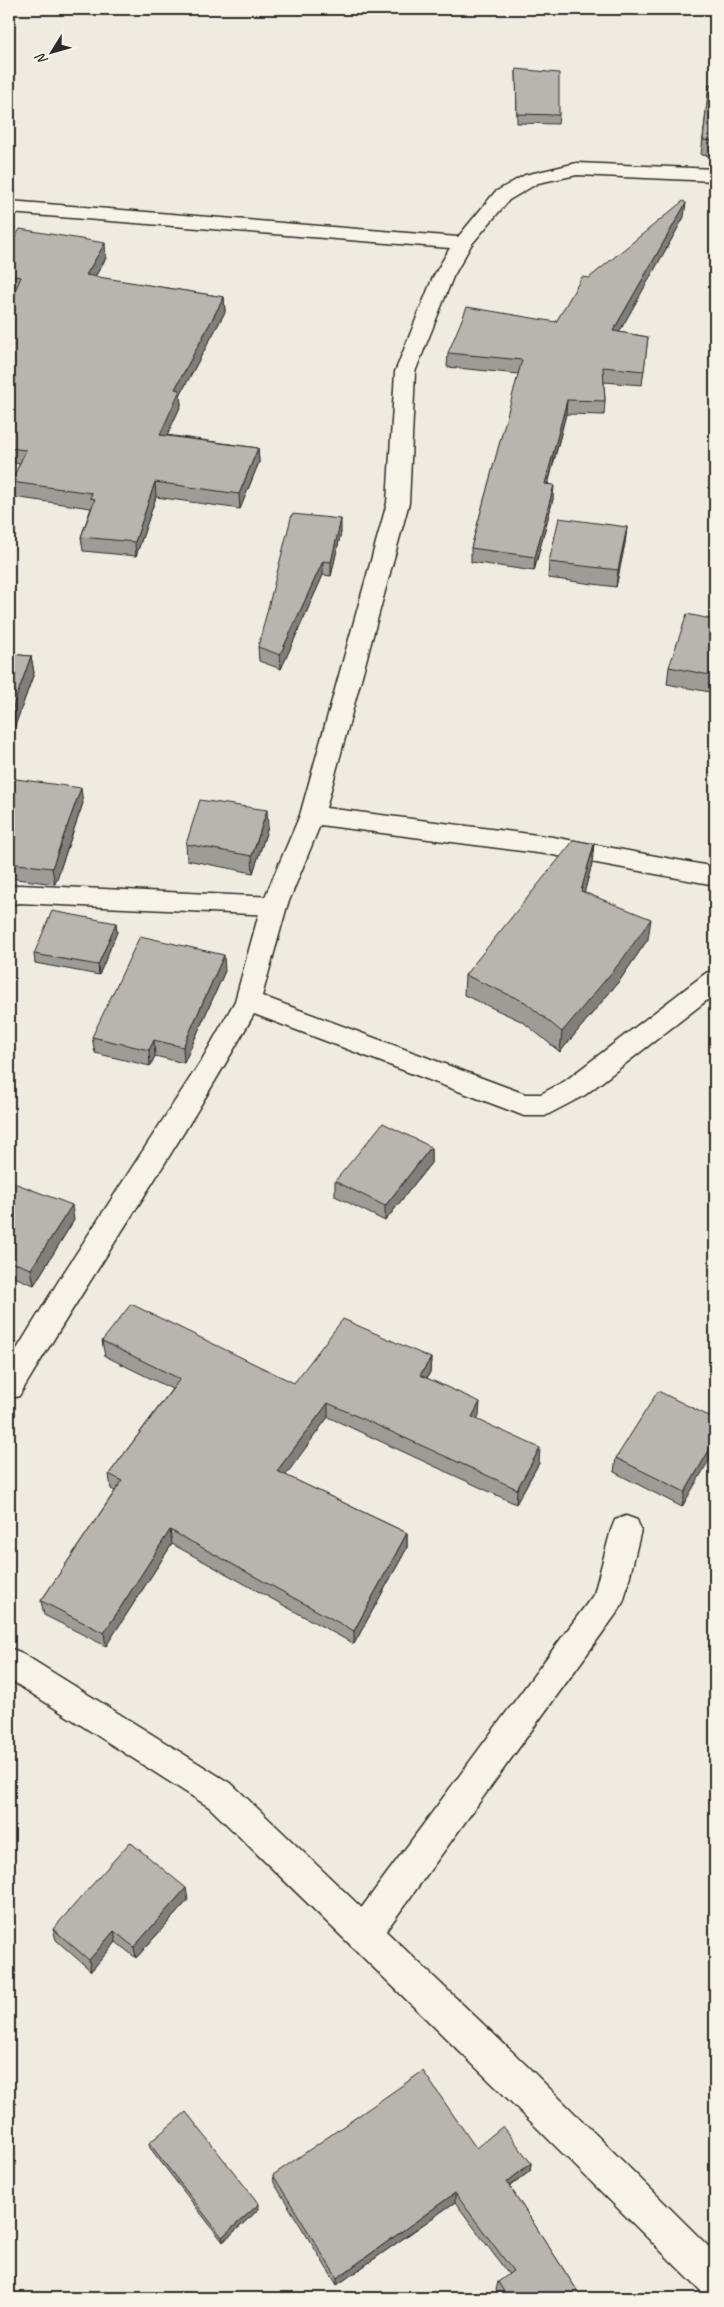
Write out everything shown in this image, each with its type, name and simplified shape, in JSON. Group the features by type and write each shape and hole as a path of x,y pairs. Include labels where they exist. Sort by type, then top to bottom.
{"street":[{"path":"9,1387 71,1285 212,1065 248,1001 274,906 312,815 398,502 405,372 443,277 463,243 502,196 532,179 576,168 715,175"},
{"path":"9,207 463,243"},
{"path":"312,815 553,846 715,876"},
{"path":"9,896 19,894 274,906"},
{"path":"248,1001 524,1105 545,1105 575,1088 715,980"},
{"path":"364,1934 608,1600 626,1530"},
{"path":"9,1662 221,1796 512,2078 715,2279"}],"building":[{"path":"516,69 559,73 559,115 517,114"},
{"path":"709,85 715,86 715,141 703,140"},
{"path":"683,201 686,203 613,331 648,337 644,371 603,367 605,401 567,400 545,484 554,485 535,557 471,548 522,360 448,353 467,307 556,322 582,277 589,278"},
{"path":"20,229 105,243 86,275 224,297 175,389 180,390 160,435 258,448 239,494 155,482 135,542 81,537 95,499 90,498 92,493 11,482 26,450 9,448 9,304 21,277 9,275 9,247"},
{"path":"292,514 341,519 331,562 323,561 280,655 258,647"},
{"path":"559,518 627,527 618,570 549,562"},
{"path":"687,614 715,620 715,676 669,667"},
{"path":"9,654 31,656 9,718"},
{"path":"9,778 81,788 52,868 9,863"},
{"path":"200,800 267,810 252,856 186,844"},
{"path":"574,840 594,844 581,891 651,919 622,960 562,1032 525,1002 465,975"},
{"path":"52,911 116,923 98,965 34,954"},
{"path":"140,936 224,955 183,1047 154,1040 149,1050 92,1037"},
{"path":"383,1123 431,1147 385,1206 335,1181"},
{"path":"9,1181 72,1205 31,1269 9,1261"},
{"path":"131,1304 294,1383 343,1319 431,1358 420,1375 480,1402 472,1417 540,1448 517,1489 328,1403 277,1471 407,1533 354,1631 170,1530 104,1633 41,1601 122,1481 109,1474 180,1379 102,1341"},
{"path":"658,1391 715,1419 715,1440 685,1492 616,1458"},
{"path":"130,1842 186,1888 134,1947 114,1931 89,1960 53,1929"},
{"path":"423,2071 476,2148 503,2126 531,2163 507,2182 582,2298 508,2298 498,2282 513,2271 455,2193 337,2278 273,2175"},
{"path":"186,2112 259,2204 222,2237 149,2143"}]}
